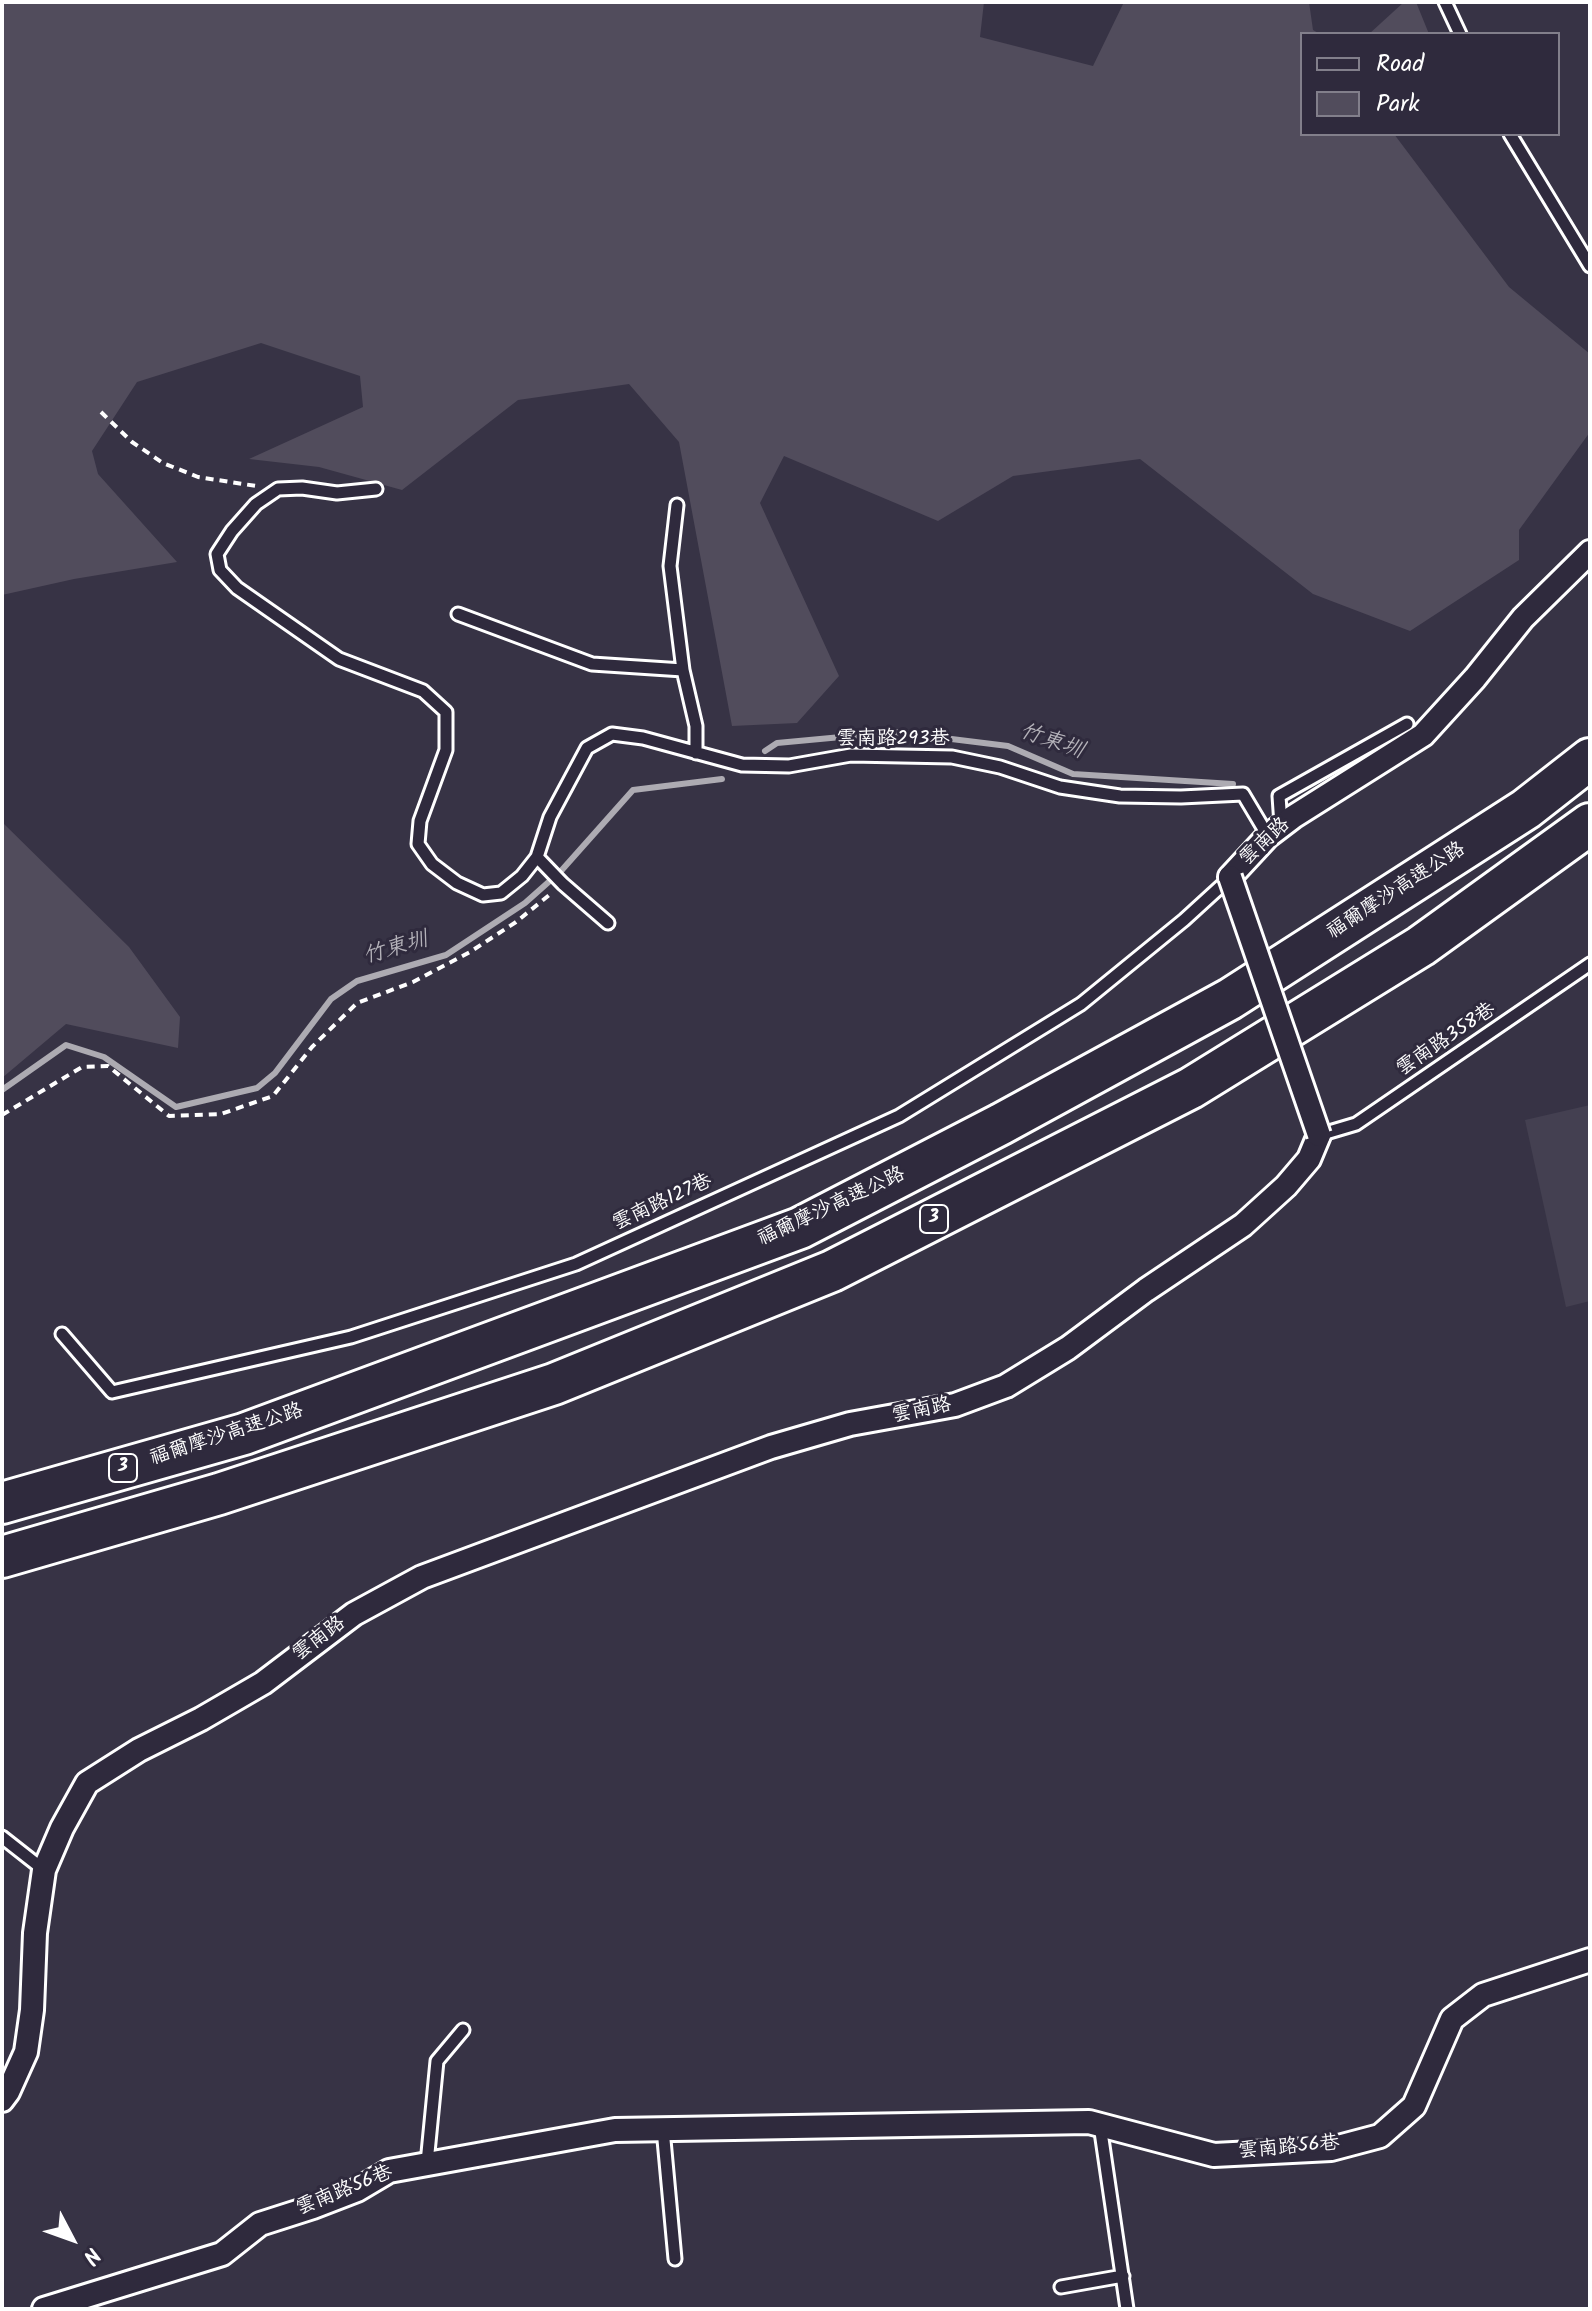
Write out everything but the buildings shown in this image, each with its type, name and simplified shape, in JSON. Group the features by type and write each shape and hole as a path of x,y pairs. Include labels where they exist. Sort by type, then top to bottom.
{"highway":[{"name":"福爾摩沙高速公路","path":"2,1503 244,1434 800,1228 1001,1124 1230,999 1526,809 1590,759"},
{"name":"3","path":"2,1557 219,1494 554,1384 832,1271 1191,1088 1421,946 1590,824"}],"street":[{"name":"雲南路","path":"2,2100 26,2052 32,2010 35,1933 44,1870 62,1828 87,1783 139,1750 263,1683 354,1614 422,1577 771,1447 850,1424 955,1405 1006,1386 1068,1348 1146,1290 1243,1225 1286,1186 1309,1159 1319,1135 1230,877 1275,831 1423,735 1475,678 1523,618 1590,552"},
{"name":"雲南路56巷","path":"44,2309 222,2254 260,2224 357,2190 389,2171 615,2130 1089,2122 1214,2155 1331,2149 1380,2136 1414,2106 1452,2019 1483,1995 1590,1960"}],"lane":[{"path":"1445,2 1459,32"},
{"path":"1511,136 1590,266"},
{"path":"376,489 337,493 302,488 278,489 256,504 232,531 217,554 220,570 237,588 339,659 423,691 446,712 446,750 420,821 418,844 432,864 457,883 483,895 501,893 522,876 537,857 608,923"},
{"path":"677,505 670,566 683,670 696,726 696,753"},
{"path":"458,614 592,664 683,670"},
{"path":"1275,831 1279,796 1407,724"},
{"name":"雲南路293巷","path":"537,857 550,817 587,748 612,734 643,738 742,765 789,766 851,755 952,757 1000,767 1060,787 1120,796 1243,794 1275,831"},
{"name":"雲南路127巷","path":"62,1334 112,1392 351,1337 576,1264 899,1116 1081,1004 1184,920 1230,877"},
{"name":"雲南路358巷","path":"1319,1135 1356,1124 1590,964"},
{"path":"2,1837 44,1870"},
{"path":"427,2163 437,2061 463,2030"},
{"path":"1100,2125 1127,2309"},
{"path":"663,2129 675,2259"},
{"path":"1061,2287 1123,2276"}],"path":[{"path":"101,412 132,442 163,463 198,477 278,489"},
{"path":"2,1115 82,1067 108,1066 169,1116 221,1114 273,1096 312,1047 357,1003 413,982 470,952 516,922 563,884"}],"shaded area":[{"path":"1590,1105 1590,1301 1566,1307 1525,1120"}],"green space":[{"path":"2,2 984,2 980,37 1093,66 1124,2 1309,2 1313,30 1316,32 1300,32 1300,136 1396,136 1509,287 1590,354 1590,432 1519,530 1519,560 1410,631 1313,594 1140,459 1013,476 938,521 784,456 760,503 839,676 797,723 732,726 679,442 629,384 518,400 402,490 319,467 249,459 363,407 360,376 261,343 137,382 92,451 98,474 177,562 2,595"},
{"path":"1404,2 1416,2 1428,32 1371,32"},
{"path":"2,822 129,947 180,1017 178,1048 66,1024 2,1078"}],"waterway":[{"name":"竹東圳","path":"765,751 777,743 895,732 1008,746 1073,774 1233,784"},
{"name":"竹東圳","path":"2,1090 66,1045 104,1057 176,1107 257,1088 275,1073 331,999 357,981 446,955 525,903 561,871 633,790 722,779"}]}
